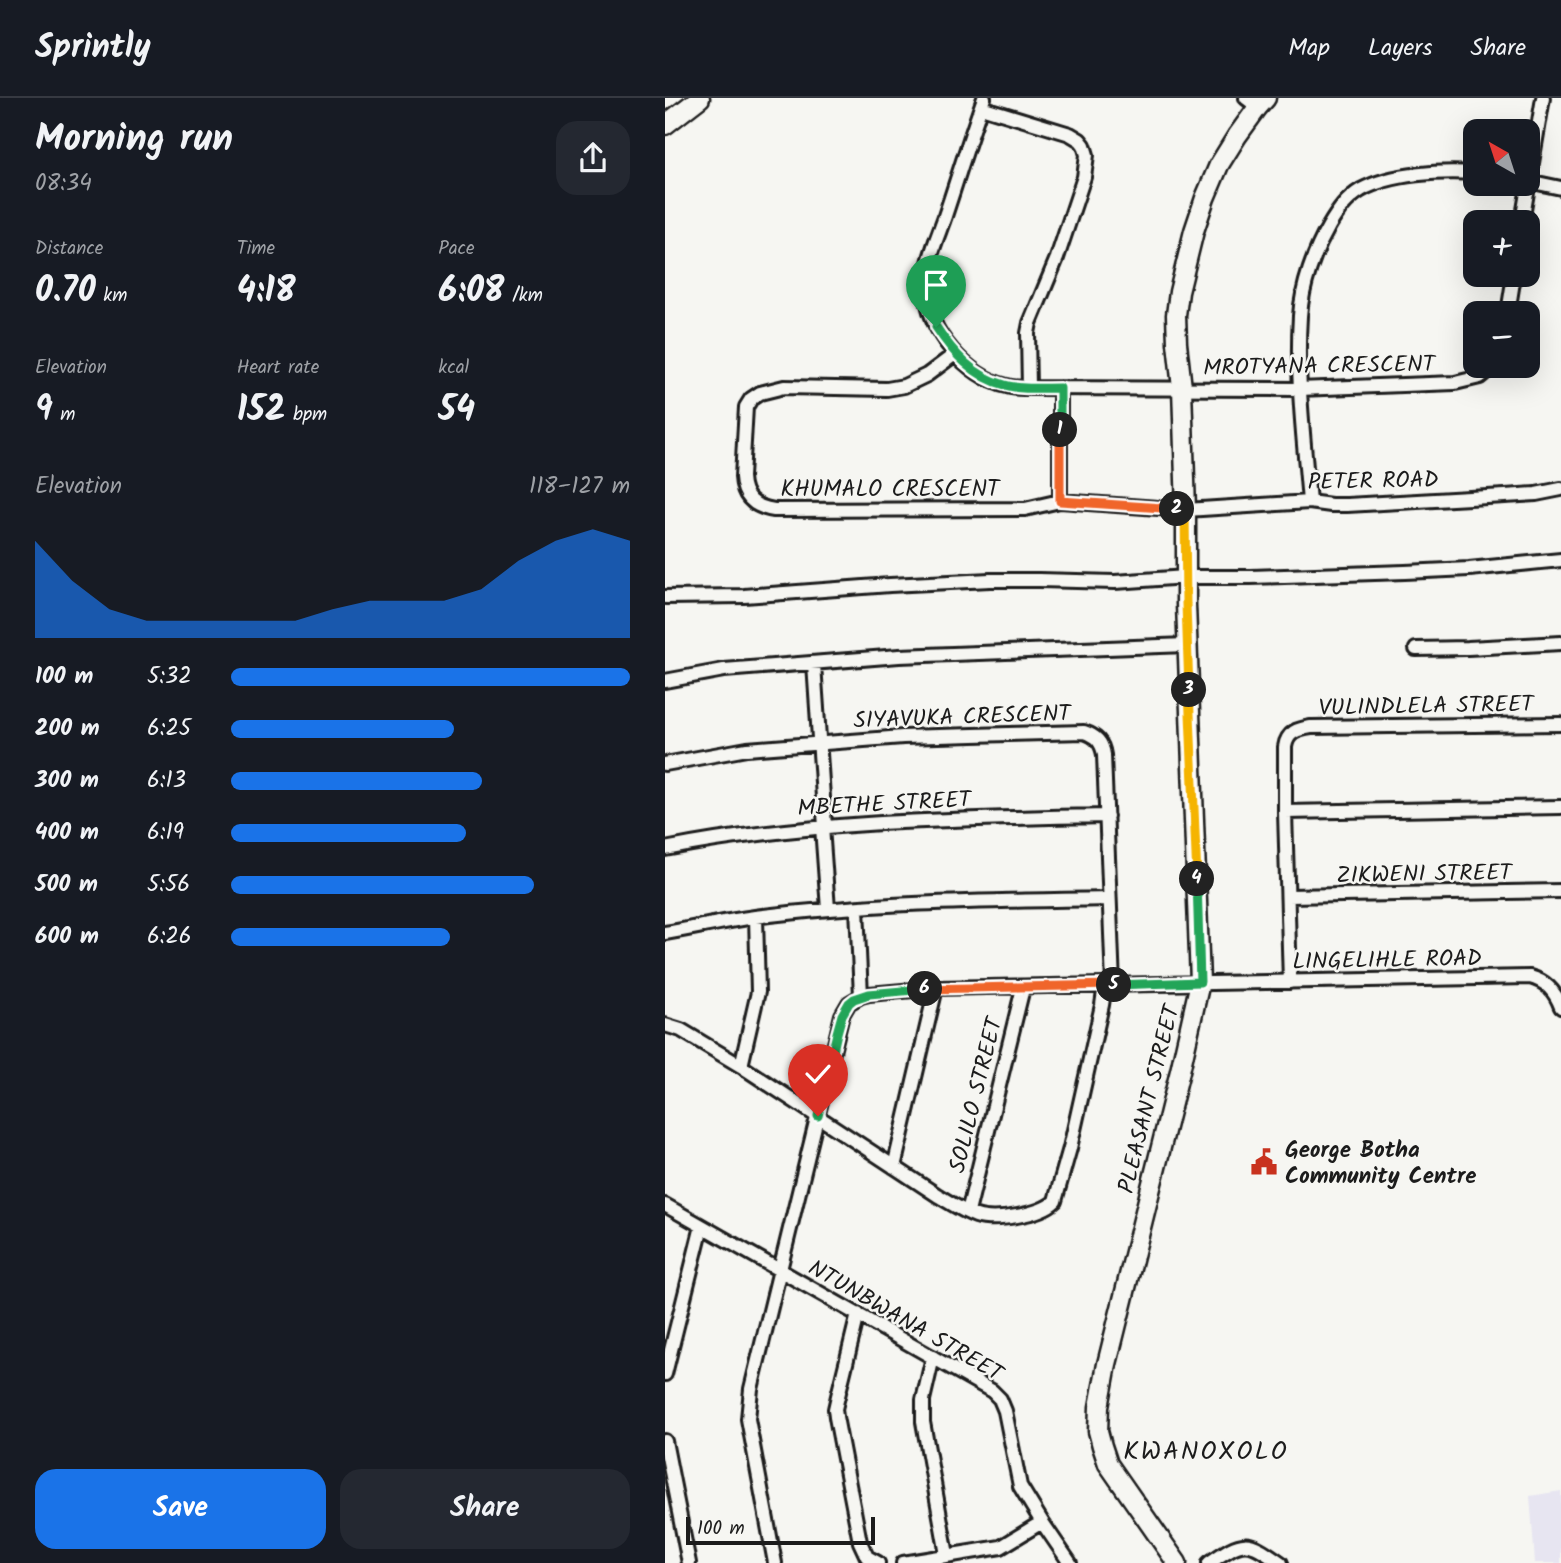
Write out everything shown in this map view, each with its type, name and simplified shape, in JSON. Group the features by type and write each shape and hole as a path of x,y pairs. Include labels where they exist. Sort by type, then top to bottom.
{"street":[{"path":"665,125 700,98"},
{"path":"1539,119 1543,98"},
{"name":"PLEASANT STREET","path":"1177,1563 1108,1464 1098,1431 1099,1407 1200,982 1187,645 1182,388 1176,315 1183,273 1205,198 1219,165 1257,101"},
{"path":"982,102 1070,134 1080,140 1087,155 1084,177 1057,258 1030,323 1029,388"},
{"name":"MROTYANA CRESCENT","path":"982,102 930,260 926,290 929,311 936,327 955,354 965,364 991,380 1007,386 1029,388 1299,389 1454,383 1477,378"},
{"path":"1308,502 1299,389 1300,315 1304,290 1324,234 1349,198 1372,185 1389,179 1430,173 1463,173"},
{"path":"1540,184 1561,188"},
{"name":"KHUMALO CRESCENT","path":"955,354 916,381 894,388 784,387 760,393 751,399 746,407 742,477 746,495 757,506 774,510 1025,509 1060,501 1185,510"},
{"path":"1060,388 1060,501"},
{"name":"PETER ROAD","path":"1185,510 1308,502 1331,505 1417,502 1536,494 1561,489"},
{"path":"665,597 744,597 990,580 1115,582 1186,576 1251,577 1405,572 1561,560"},
{"path":"1416,649 1561,643"},
{"path":"665,681 724,670 899,656 1187,645"},
{"path":"814,664 828,909"},
{"name":"VULINDLELA STREET","path":"1290,982 1285,813 1286,739 1290,734 1301,728 1561,724"},
{"name":"SIYAVUKA CRESCENT","path":"665,764 747,749 903,737 1084,732 1098,739 1103,749 1107,816 1109,985 1070,1148 1055,1201 1050,1206 1040,1211 992,1219 968,1212"},
{"path":"1285,813 1561,807"},
{"name":"MBETHE STREET","path":"665,849 733,836 890,822 1107,816"},
{"name":"ZIKWENI STREET","path":"1288,896 1561,891"},
{"path":"665,933 756,917 828,909 985,901 1109,899"},
{"path":"775,1563 748,1419 748,1405 842,1015 849,1003 861,996 857,908"},
{"path":"741,1066 758,992 756,917"},
{"name":"LINGELIHLE ROAD","path":"861,996 936,988 1530,977 1546,984 1561,1007"},
{"path":"894,1167 936,988"},
{"name":"SOLILO STREET","path":"968,1212 1023,988"},
{"path":"665,1025 681,1030 741,1066 894,1167 968,1212"},
{"name":"NTUNBWANA STREET","path":"665,1205 985,1385 1000,1399 1005,1410 1020,1486 1070,1563"},
{"path":"665,1374 702,1226"},
{"path":"858,1314 835,1409 860,1542 867,1556 878,1563"},
{"path":"933,1357 923,1400 923,1422 947,1555"},
{"path":"665,1441 689,1563"},
{"path":"904,1563 1001,1548 1042,1522"},
{"path":"1209,1563 1232,1547 1243,1544 1256,1546 1281,1563"}],"shaded area":[{"path":"1561,1491 1561,1563 1535,1563 1530,1496"}],"place":[{"name":"George Botha Community Centre","path":"1264,1162"}],"district":[{"name":"KWANOXOLO","path":"1206,1450"}],"route":[{"path":"818,1116 844,1008 861,996 936,988 1200,982 1185,510 1060,501 1060,388 1007,386 991,380 965,364 936,327"}]}
